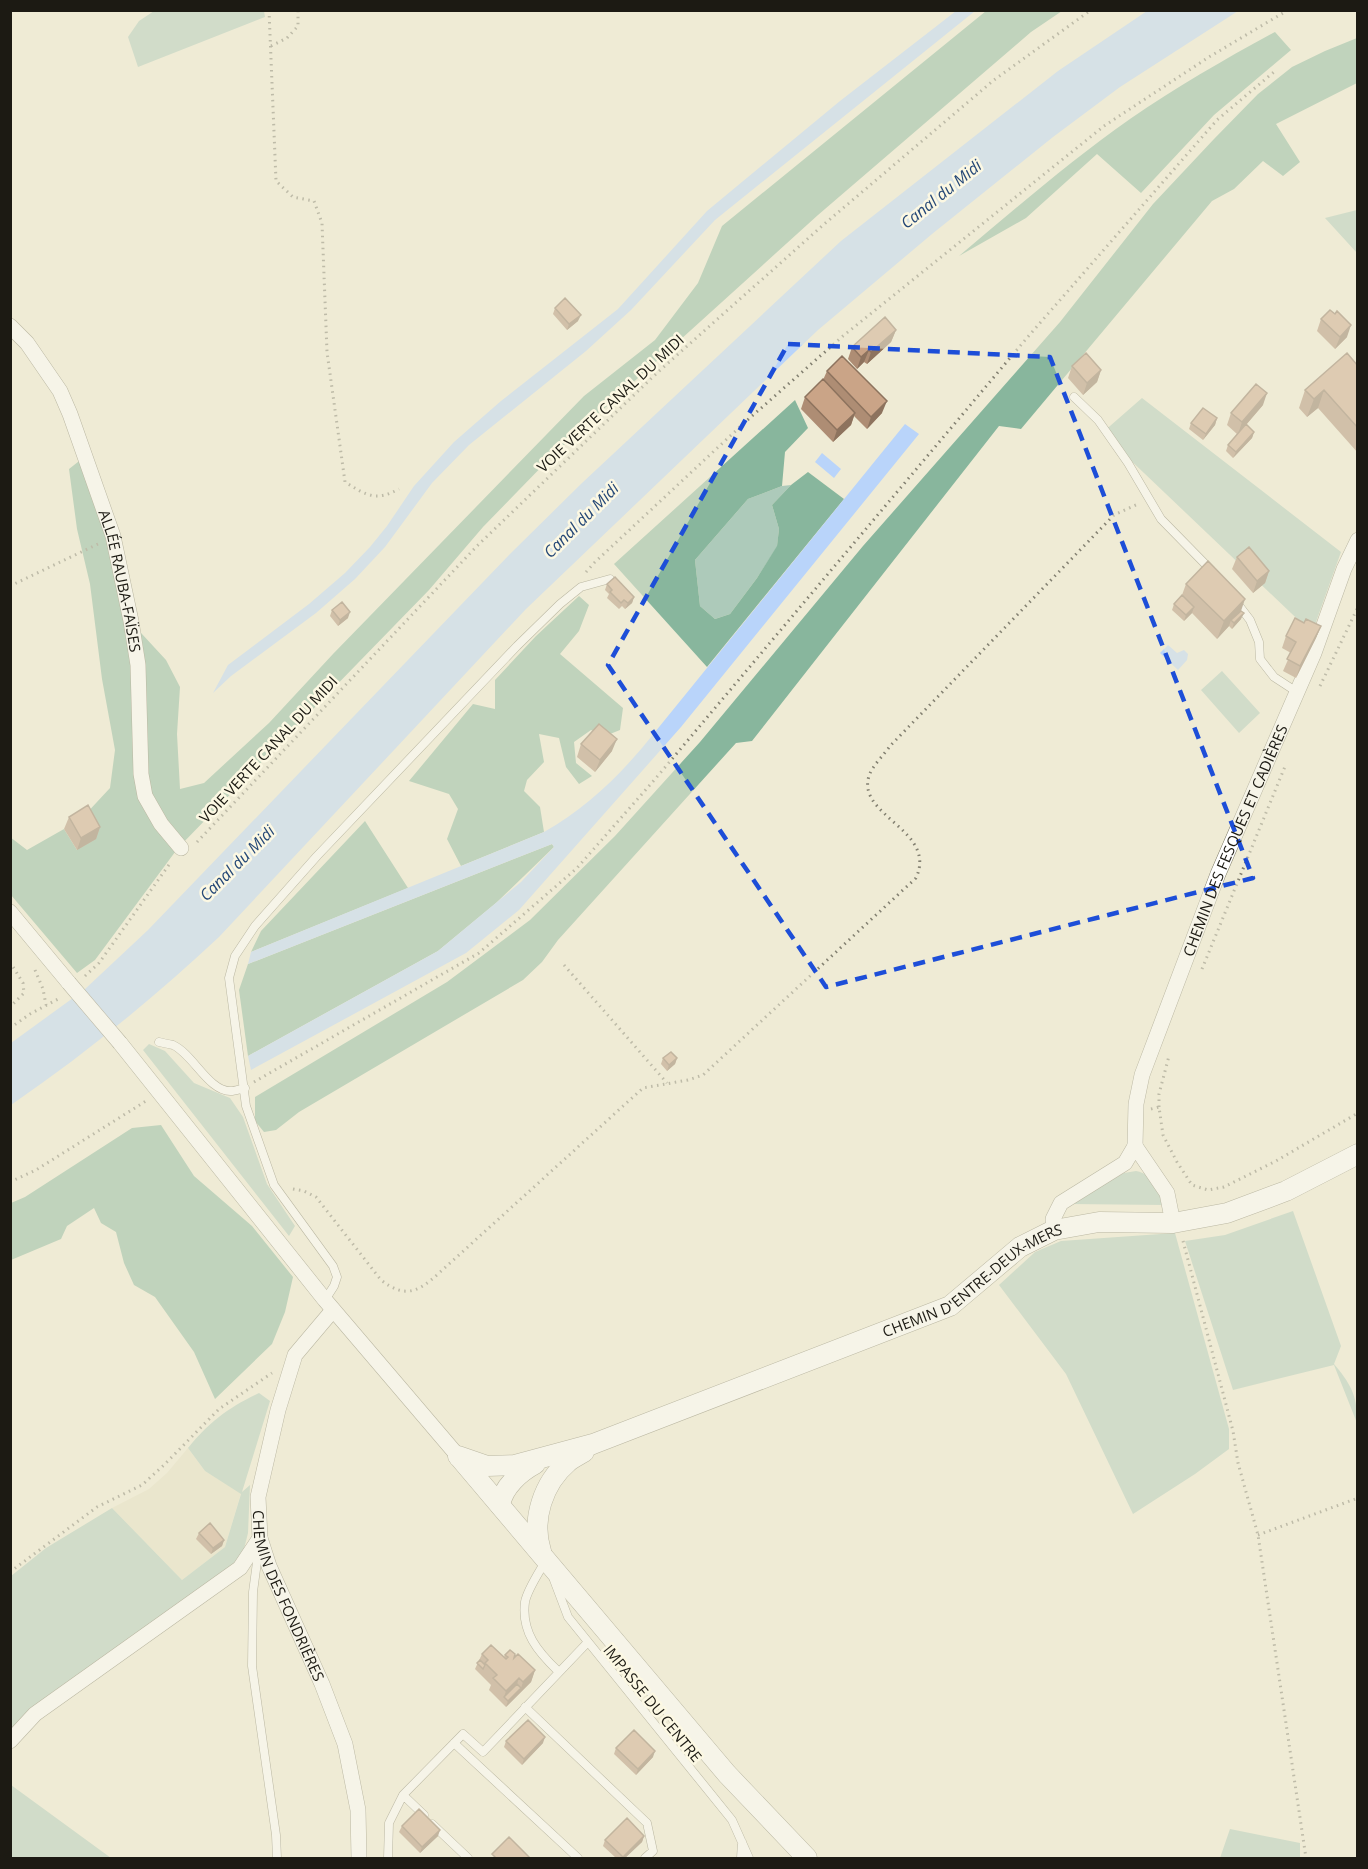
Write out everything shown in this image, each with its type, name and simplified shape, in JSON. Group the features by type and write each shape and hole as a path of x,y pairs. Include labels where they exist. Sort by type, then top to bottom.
{"street":[{"name":"ALLÉE RAUBA-FAÏSES","path":"10,326 27,343 60,391 113,536 138,665 141,774 145,796 161,824 181,848"},
{"name":"CHEMIN DES FESQUES ET CADIÈRES","path":"1135,1146 1135,1114 1142,1075 1218,874 1314,653 1344,569 1358,540"},
{"path":"10,912 76,981 120,1043 329,1305 544,1555 726,1774 807,1858"},
{"path":"1054,1230 1053,1219 1061,1203 1125,1163 1135,1146 1167,1192 1176,1222"},
{"name":"CHEMIN D'ENTRE-DEUX-MERS","path":"458,1456 487,1466 515,1466 593,1444 950,1306 1020,1247 1054,1230 1099,1222 1176,1222 1227,1213 1286,1191 1358,1154"},
{"name":"CHEMIN DES FONDRIÈRES","path":"329,1305 295,1355 278,1410 258,1497 260,1538 269,1566 322,1684 345,1744 358,1810 359,1858"},
{"name":"CHEMIN D'ENTRE-DEUX-MERS","path":"544,1555 536,1536 538,1514 549,1487 568,1462 593,1444"},
{"name":"CHEMIN D'ENTRE-DEUX-MERS","path":"548,1458 524,1470 506,1489 501,1498 502,1507 513,1511 532,1504 549,1487"},
{"path":"10,1741 35,1714 240,1568 260,1538"}],"lane":[{"path":"1074,397 1098,420 1128,463 1161,519 1214,573"},
{"path":"329,1305 337,1277 333,1266 274,1185 246,1106 229,978 235,956 255,926 317,856 526,637 581,587 610,579"},
{"path":"1228,592 1250,620 1258,642 1260,659 1274,677 1297,692"},
{"path":"159,1042 173,1046 188,1057 220,1089 230,1091 244,1088"},
{"path":"260,1538 253,1592 252,1666 276,1835 277,1858"},
{"path":"544,1555 525,1601 526,1630 543,1656 558,1671"},
{"name":"IMPASSE DU CENTRE","path":"544,1555 568,1617 732,1820 749,1858"},
{"path":"388,1858 389,1823 403,1795 463,1734 483,1752 587,1643"},
{"path":"525,1707 647,1823 653,1851 645,1858"},
{"path":"454,1743 578,1858"},
{"path":"403,1795 468,1858"},
{"path":"741,1858 742,1841"}],"path":[{"path":"268,10 276,181 293,197 314,201 322,223 327,352 345,482 364,494 374,496 385,497 399,489"},
{"path":"271,46 287,38 298,26 298,10"},
{"name":"VOIE VERTE CANAL DU MIDI","path":"181,848 198,842 477,546 658,372 822,226 994,80 1091,10"},
{"path":"580,579 594,563 734,433 843,336 1104,126 1209,57 1288,10"},
{"path":"244,1088 479,953 577,868 656,778 1026,339 1217,120 1275,71"},
{"path":"281,1194 292,1189 304,1191 316,1197 381,1280 392,1288 406,1292 416,1291 426,1286 643,1088 703,1075 916,878 921,867 920,858 913,843 897,823 880,810 868,794 869,774 890,746 1114,515 1139,503 1154,504"},
{"path":"10,586 48,570 113,536"},
{"path":"1317,692 1358,607"},
{"path":"1200,973 1289,757"},
{"path":"76,981 99,963 181,848"},
{"path":"10,962 23,983 24,993 10,1007"},
{"path":"564,965 667,1083"},
{"path":"10,1028 61,998"},
{"path":"1171,1048 1159,1094 1163,1135 1192,1185 1208,1190 1224,1187 1276,1161 1358,1113"},
{"path":"10,1182 36,1170 160,1092"},
{"path":"1135,1114 1159,1107"},
{"path":"1176,1222 1233,1431 1238,1463 1258,1535 1306,1858"},
{"path":"10,1572 97,1507 142,1485 219,1409 295,1355"},
{"path":"1258,1535 1358,1498"}],"highlighted area":[{"path":"788,344 1050,357 1253,878 826,987 608,665"}],"shaded area":[{"path":"188,1448 205,1471 241,1493 225,1547 182,1580 112,1508 149,1489 167,1473"}],"green space":[{"path":"154,11 264,11 265,17 138,67 128,37 139,21"},
{"path":"986,11 1062,11 1031,32 818,215 554,454 483,527 429,590 178,848 95,960 77,973 11,895 10,837 27,850 64,829 77,850 83,817 110,788 115,750 102,679 90,584 77,529 69,469 83,458 130,621 166,660 180,687 177,734 180,789 204,783 269,723 584,396 655,340 698,283 722,226"},
{"path":"1275,32 1291,50 1214,115 1141,193 1097,154 1026,218 959,256 1064,168 1130,119 1201,74"},
{"path":"1357,38 1357,83 1276,124 1300,162 1283,176 1263,161 1234,189 1212,201 1021,429 999,426 752,741 736,743 558,940 542,962 523,980 299,1112 276,1130 264,1132 255,1121 255,1097 447,982 530,920 615,836 700,742 863,546 1060,322 1153,204 1258,94 1292,67"},
{"path":"1358,210 1357,253 1325,218"},
{"path":"1142,398 1341,552 1312,633 1102,433"},
{"path":"795,400 808,428 785,452 782,486 748,499 695,560 700,606 715,619 730,614 777,546 779,529 772,505 791,485 808,472 844,499 707,667 614,564"},
{"path":"791,485 772,505 779,529 777,547 730,614 715,619 700,606 695,560 748,499 782,486"},
{"path":"579,596 589,605 579,631 560,654 623,708 620,730 605,736 591,730 574,742 576,763 592,776 579,784 566,767 559,738 539,734 544,762 527,780 524,791 540,807 544,832 461,866 447,839 458,809 449,794 409,781 473,704 495,709 495,680 536,636"},
{"path":"1222,671 1260,713 1239,733 1201,690"},
{"path":"365,821 408,888 251,952 261,931"},
{"path":"552,844 554,847 496,903 438,951 248,1056 239,990 248,964"},
{"path":"149,1044 165,1051 194,1083 230,1098 243,1117 267,1184 295,1226 289,1236 143,1050"},
{"path":"161,1125 194,1176 252,1226 293,1277 285,1312 272,1344 215,1399 194,1352 155,1297 134,1285 124,1263 116,1232 101,1223 94,1208 67,1226 61,1239 11,1260 11,1203 25,1197 132,1128"},
{"path":"1136,1171 1152,1179 1165,1205 1070,1204 1124,1173"},
{"path":"1293,1211 1341,1346 1334,1364 1345,1378 1355,1398 1357,1423 1334,1365 1233,1390 1185,1241 1225,1235"},
{"path":"1175,1233 1229,1429 1229,1449 1133,1514 1066,1374 999,1285 1035,1252 1061,1241"},
{"path":"259,1393 270,1401 242,1492 250,1485 248,1533 242,1557 222,1577 30,1709 11,1731 11,1576 46,1548 112,1508 182,1580 225,1547 241,1494 205,1471 188,1448 220,1416"},
{"path":"11,1785 111,1858 11,1858"},
{"path":"1230,1829 1300,1843 1300,1858 1220,1858"}],"water":[{"path":"956,11 975,11 715,220 631,310 586,351 469,445 432,483 385,547 355,579 316,613 231,676 213,693 228,665 309,604 345,573 370,547 414,486 454,442 501,401 618,309 707,211 840,101"},
{"name":"Canal du Midi","path":"1147,11 1238,11 1120,87 1053,137 932,234 818,330 526,609 219,937 118,1025 11,1105 11,1043 84,990 148,930 510,554 582,483 841,241 1058,71"},
{"path":"905,424 919,434 681,727 519,910 466,953 251,1070 248,1056 438,951 521,882 554,847 552,844 248,964 251,952 544,832 584,805 609,784 642,748"},
{"path":"822,453 841,469 834,478 815,462"},
{"path":"1168,645 1177,653 1184,650 1188,654 1187,660 1178,670 1160,653"}],"building":[{"path":"565,298 581,315 569,324 555,308"},
{"path":"1330,310 1335,314 1337,311 1351,325 1340,337 1321,319"},
{"path":"885,317 896,330 871,352 869,350 861,357 852,347"},
{"path":"1086,353 1101,370 1087,383 1072,366"},
{"path":"1347,353 1358,366 1358,428 1324,390 1314,399 1305,390"},
{"path":"842,356 887,401 871,417 827,371"},
{"path":"823,379 855,413 837,430 805,397"},
{"path":"1256,384 1267,393 1242,422 1231,413"},
{"path":"1203,408 1217,418 1206,434 1191,423"},
{"path":"1246,424 1254,432 1236,452 1228,445"},
{"path":"1249,547 1269,571 1257,581 1237,557"},
{"path":"1208,561 1245,599 1224,621 1186,584"},
{"path":"615,577 634,597 628,603 624,600 621,603 610,592 612,590 607,584"},
{"path":"1182,595 1194,607 1186,615 1174,604"},
{"path":"342,602 350,612 340,620 332,610"},
{"path":"1241,611 1244,613 1234,623 1231,620"},
{"path":"1295,618 1304,623 1306,619 1321,626 1300,666 1287,659 1296,642 1286,636"},
{"path":"599,724 617,739 600,760 581,744"},
{"path":"88,805 100,827 81,838 69,817"},
{"path":"671,1052 677,1058 669,1065 663,1058"},
{"path":"210,1523 224,1540 213,1548 199,1533"},
{"path":"491,1645 506,1659 508,1657 505,1655 510,1650 515,1654 514,1658 518,1654 535,1670 523,1682 519,1678 506,1691 493,1678 497,1675 485,1663 488,1660 482,1654"},
{"path":"480,1660 485,1665 483,1669 477,1663"},
{"path":"517,1684 521,1688 508,1701 504,1697"},
{"path":"528,1720 545,1737 524,1759 506,1741"},
{"path":"634,1730 655,1751 638,1769 616,1748"},
{"path":"419,1809 440,1830 422,1847 402,1826"},
{"path":"627,1818 644,1836 623,1857 605,1840"},
{"path":"509,1837 530,1858 496,1858 492,1854"}]}
